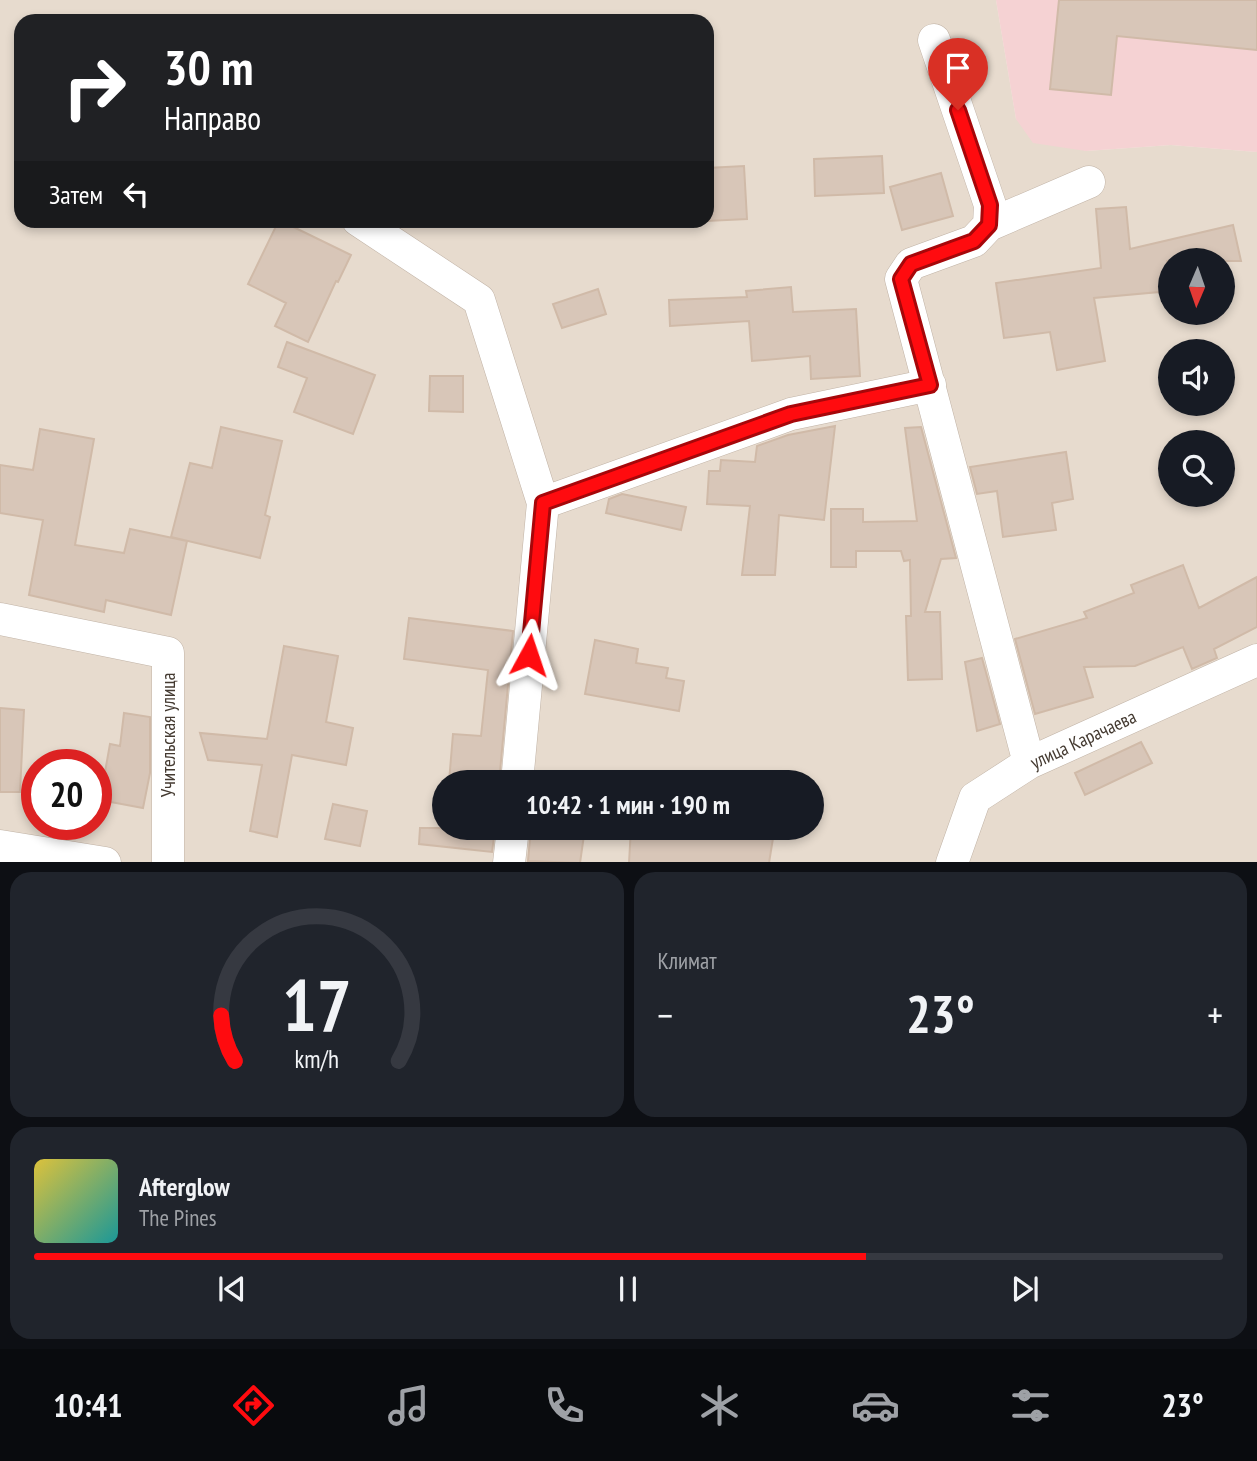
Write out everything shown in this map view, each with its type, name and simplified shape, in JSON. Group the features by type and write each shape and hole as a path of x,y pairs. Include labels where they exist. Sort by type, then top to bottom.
{"street":[{"path":"934,40 990,205 989,225"},
{"path":"1029,763 901,279 911,264 974,241 989,225 1089,182"},
{"path":"370,228 479,300 543,503 518,770"},
{"path":"543,503 791,414 930,385"},
{"name":"Учительская улица","path":"0,619 168,653 168,862"},
{"name":"улица Карачаева","path":"952,862 975,798 1029,763 1257,660"},
{"path":"509,862 512,840"},
{"path":"0,846 99,862"}],"shaded area":[{"path":"0,0 996,0 1016,119 1086,151 1171,145 1257,152 1257,862 0,862"},
{"path":"996,0 1257,0 1257,152 1171,145 1086,151 1033,143 1016,119"}],"building":[{"path":"1059,0 1257,0 1257,50 1117,36 1111,95 1050,89"},
{"path":"882,156 884,193 815,196 814,159"},
{"path":"744,166 747,219 714,221 714,168"},
{"path":"941,173 953,216 902,230 890,187"},
{"path":"1126,207 1130,249 1233,225 1241,261 1236,261 1236,248 1158,248 1158,292 1094,298 1105,361 1057,370 1050,332 1004,338 996,283 1101,268 1096,209"},
{"path":"275,228 295,228 351,255 308,342 275,326 286,303 248,284"},
{"path":"791,287 793,312 856,309 860,376 811,379 810,356 752,361 749,321 670,326 669,300 747,297 746,291"},
{"path":"598,289 606,314 562,328 553,304"},
{"path":"287,342 375,375 353,434 294,412 307,378 278,367"},
{"path":"430,376 463,376 463,412 429,411"},
{"path":"835,426 824,520 779,515 775,575 742,575 750,506 707,504 709,471 720,471 721,460 755,462 757,446 788,435"},
{"path":"221,427 282,441 265,515 270,517 260,558 171,537 190,463 212,468"},
{"path":"921,427 956,558 941,559 925,612 940,612 942,679 908,680 906,616 911,616 910,560 904,561 901,551 856,551 856,567 831,567 831,509 863,509 863,522 917,521 905,428"},
{"path":"40,429 94,439 75,545 124,553 130,529 187,541 171,615 106,600 104,612 29,595 43,520 0,513 0,465 33,470"},
{"path":"1066,452 1073,499 1052,503 1056,530 1003,537 997,491 977,494 970,467"},
{"path":"622,494 686,507 681,530 606,513 609,499"},
{"path":"1183,565 1199,608 1257,577 1257,627 1214,649 1217,658 1192,669 1183,647 1135,666 1084,667 1093,697 1035,714 1015,639 1087,618 1084,612 1134,593 1131,585"},
{"path":"409,618 513,631 500,770 450,770 453,734 481,736 488,670 404,659"},
{"path":"595,640 638,649 636,663 668,668 666,678 684,681 679,711 585,694"},
{"path":"284,646 338,656 326,722 353,728 346,765 292,755 277,837 250,831 262,765 208,760 200,733 267,739"},
{"path":"982,658 1000,724 977,731 965,662"},
{"path":"0,708 24,710 20,792 0,792"},
{"path":"124,713 150,717 150,773 143,808 112,802 112,749 109,749 110,744 120,746"},
{"path":"1141,742 1152,763 1085,795 1075,773"},
{"path":"333,804 367,811 360,846 325,839"},
{"path":"420,828 432,828 432,840 494,840 492,852 419,844"},
{"path":"530,840 583,840 580,862 528,861"},
{"path":"630,840 773,840 769,862 629,862"}],"route":[{"path":"529,655 543,503 791,414 930,385 901,279 911,264 974,241 989,225 990,205 958,110"}]}
